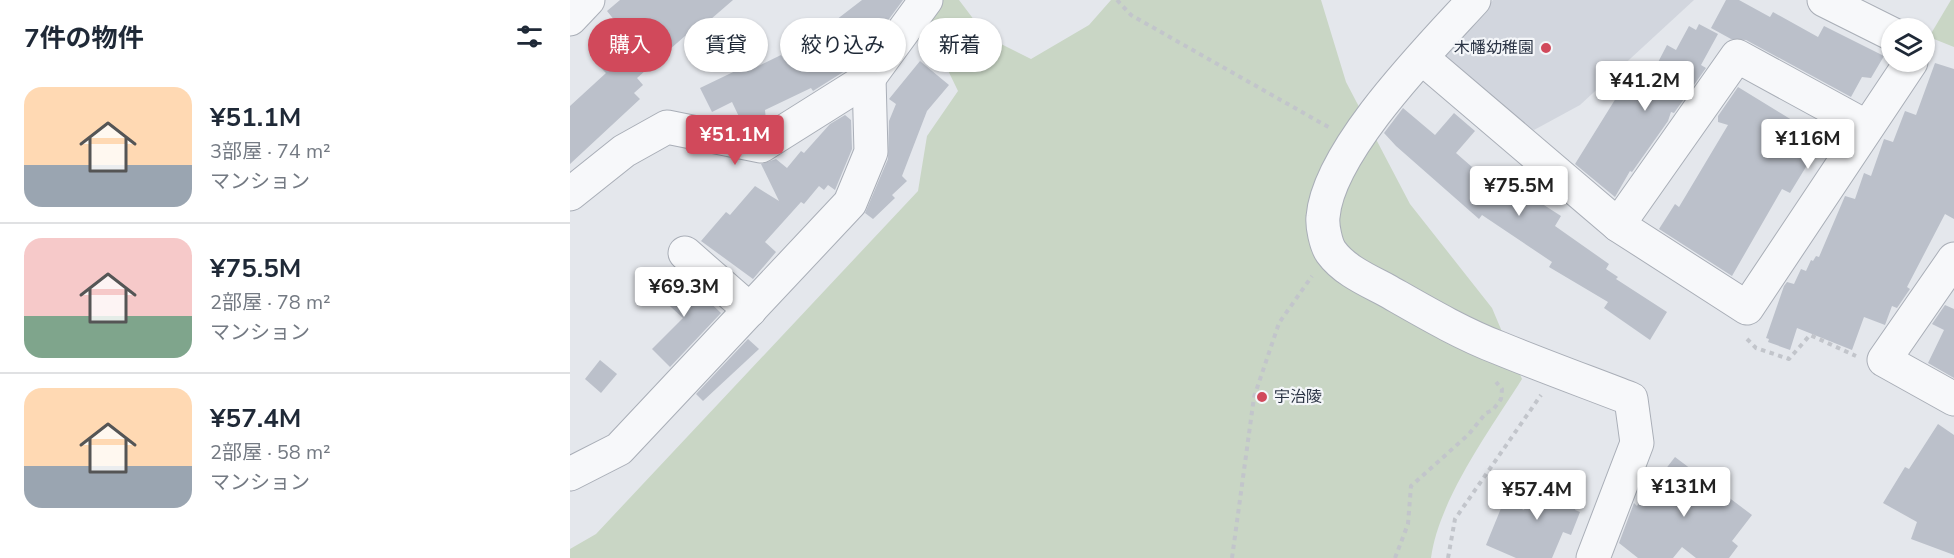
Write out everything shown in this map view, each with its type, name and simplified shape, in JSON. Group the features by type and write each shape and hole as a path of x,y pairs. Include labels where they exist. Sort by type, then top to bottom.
{"street":[{"path":"570,19 588,0"},
{"path":"570,194 624,152 667,127 761,146 869,78 926,0"},
{"path":"1474,0 1422,58 1354,142 1338,170 1326,203 1323,218 1330,251 1348,269 1422,311 1498,348 1630,399 1637,442 1593,558"},
{"path":"1824,0 1881,28"},
{"path":"1618,225 1737,56 1867,127"},
{"path":"1422,58 1618,225 1747,308 1904,72"},
{"path":"570,474 619,448 850,203 871,152 869,78"},
{"path":"685,253 750,310"},
{"path":"1954,259 1884,360 1954,399"}],"path":[{"path":"1117,0 1131,15 1354,142"},
{"path":"1232,558 1254,397 1279,323 1330,251"},
{"path":"1747,308 1741,333 1756,348 1789,359 1810,335 1849,356 1884,360"},
{"path":"1448,558 1455,519 1558,370"},
{"path":"1395,558 1408,524 1411,486 1469,434 1486,413 1493,410 1501,399 1502,389 1496,382"}],"shaded area":[{"name":"木幡幼稚園","path":"1493,0 1694,0 1580,105 1534,130 1434,68"}],"green space":[{"path":"940,0 959,0 973,18 928,18"},
{"path":"1111,0 1321,0 1346,82 1410,204 1492,308 1522,379 1481,442 1455,489 1436,535 1431,558 570,558 570,549 596,534 918,191 927,136 958,91 949,72 1002,72 1002,44 1031,59 1089,25"},
{"path":"1951,0 1954,0 1954,47 1935,39 1935,27"}],"building":[{"path":"620,0 733,0 712,18 684,18 684,37 672,47 672,18 613,18 607,11"},
{"path":"862,0 903,0 890,18 839,18"},
{"path":"1726,0 1739,0 1770,17 1773,12 1818,37 1824,26 1881,54 1881,61 1871,78 1862,77 1851,97 1746,40 1731,39 1711,28"},
{"path":"1699,24 1718,34 1701,65 1706,68 1674,113 1671,112 1668,121 1632,172 1630,171 1615,197 1575,164 1621,90 1632,96 1648,67 1654,70 1667,45 1676,50 1689,26 1696,30"},
{"path":"780,55 780,72 843,72 813,91 811,88 765,110 766,120 754,126 742,123 732,102 712,112 700,88 733,72 768,72 768,61"},
{"path":"918,63 918,72 933,72 949,85 927,111 902,176 907,181 892,195 895,198 873,219 865,213 888,159 889,121 896,104 889,99"},
{"path":"1935,63 1954,69 1954,219 1945,214 1907,287 1910,289 1897,308 1892,306 1885,325 1864,317 1852,350 1797,328 1790,350 1768,342 1769,339 1766,338 1784,286 1787,282 1794,284 1801,269 1806,271 1811,260 1813,261 1816,256 1819,257 1845,196 1855,199 1864,173 1871,176 1884,139 1893,142 1905,111 1916,115 1932,72 1935,72"},
{"path":"644,72 637,78 643,85 634,93 640,99 570,164 570,106 606,73"},
{"path":"1738,87 1823,139 1790,193 1782,189 1732,276 1659,229 1675,204 1679,207 1728,125 1718,122 1718,116"},
{"path":"1403,108 1435,135 1454,113 1475,131 1456,153 1503,194 1511,184 1561,216 1555,226 1609,264 1606,269 1618,277 1616,279 1667,312 1650,340 1604,308 1608,302 1549,267 1552,262 1482,215 1479,219 1396,146 1384,133"},
{"path":"845,115 851,120 852,149 835,190 828,185 824,190 819,186 804,204 801,202 765,242 776,252 753,279 701,241 726,212 730,215 755,186 779,201 761,164 776,159 787,168 801,151 804,153 830,124"},
{"path":"677,271 721,313 670,367 652,349 683,318 660,297 662,295 659,292"},
{"path":"1945,305 1954,309 1954,378 1928,363 1944,330 1932,324"},
{"path":"748,339 759,349 703,401 696,394"},
{"path":"600,360 617,374 601,393 585,379"},
{"path":"1938,424 1954,435 1954,555 1911,539 1917,522 1883,503 1905,467 1909,469"},
{"path":"1675,457 1752,515 1732,541 1738,546 1729,558 1696,558 1682,547 1673,558 1638,558 1619,543 1634,503 1637,506"},
{"path":"1539,473 1583,491 1575,510 1580,512 1571,535 1563,532 1552,558 1516,558 1486,545 1504,501 1524,510"}],"place":[{"name":"木幡幼稚園","path":"1546,48"},
{"name":"宇治陵","path":"1262,397"}]}
